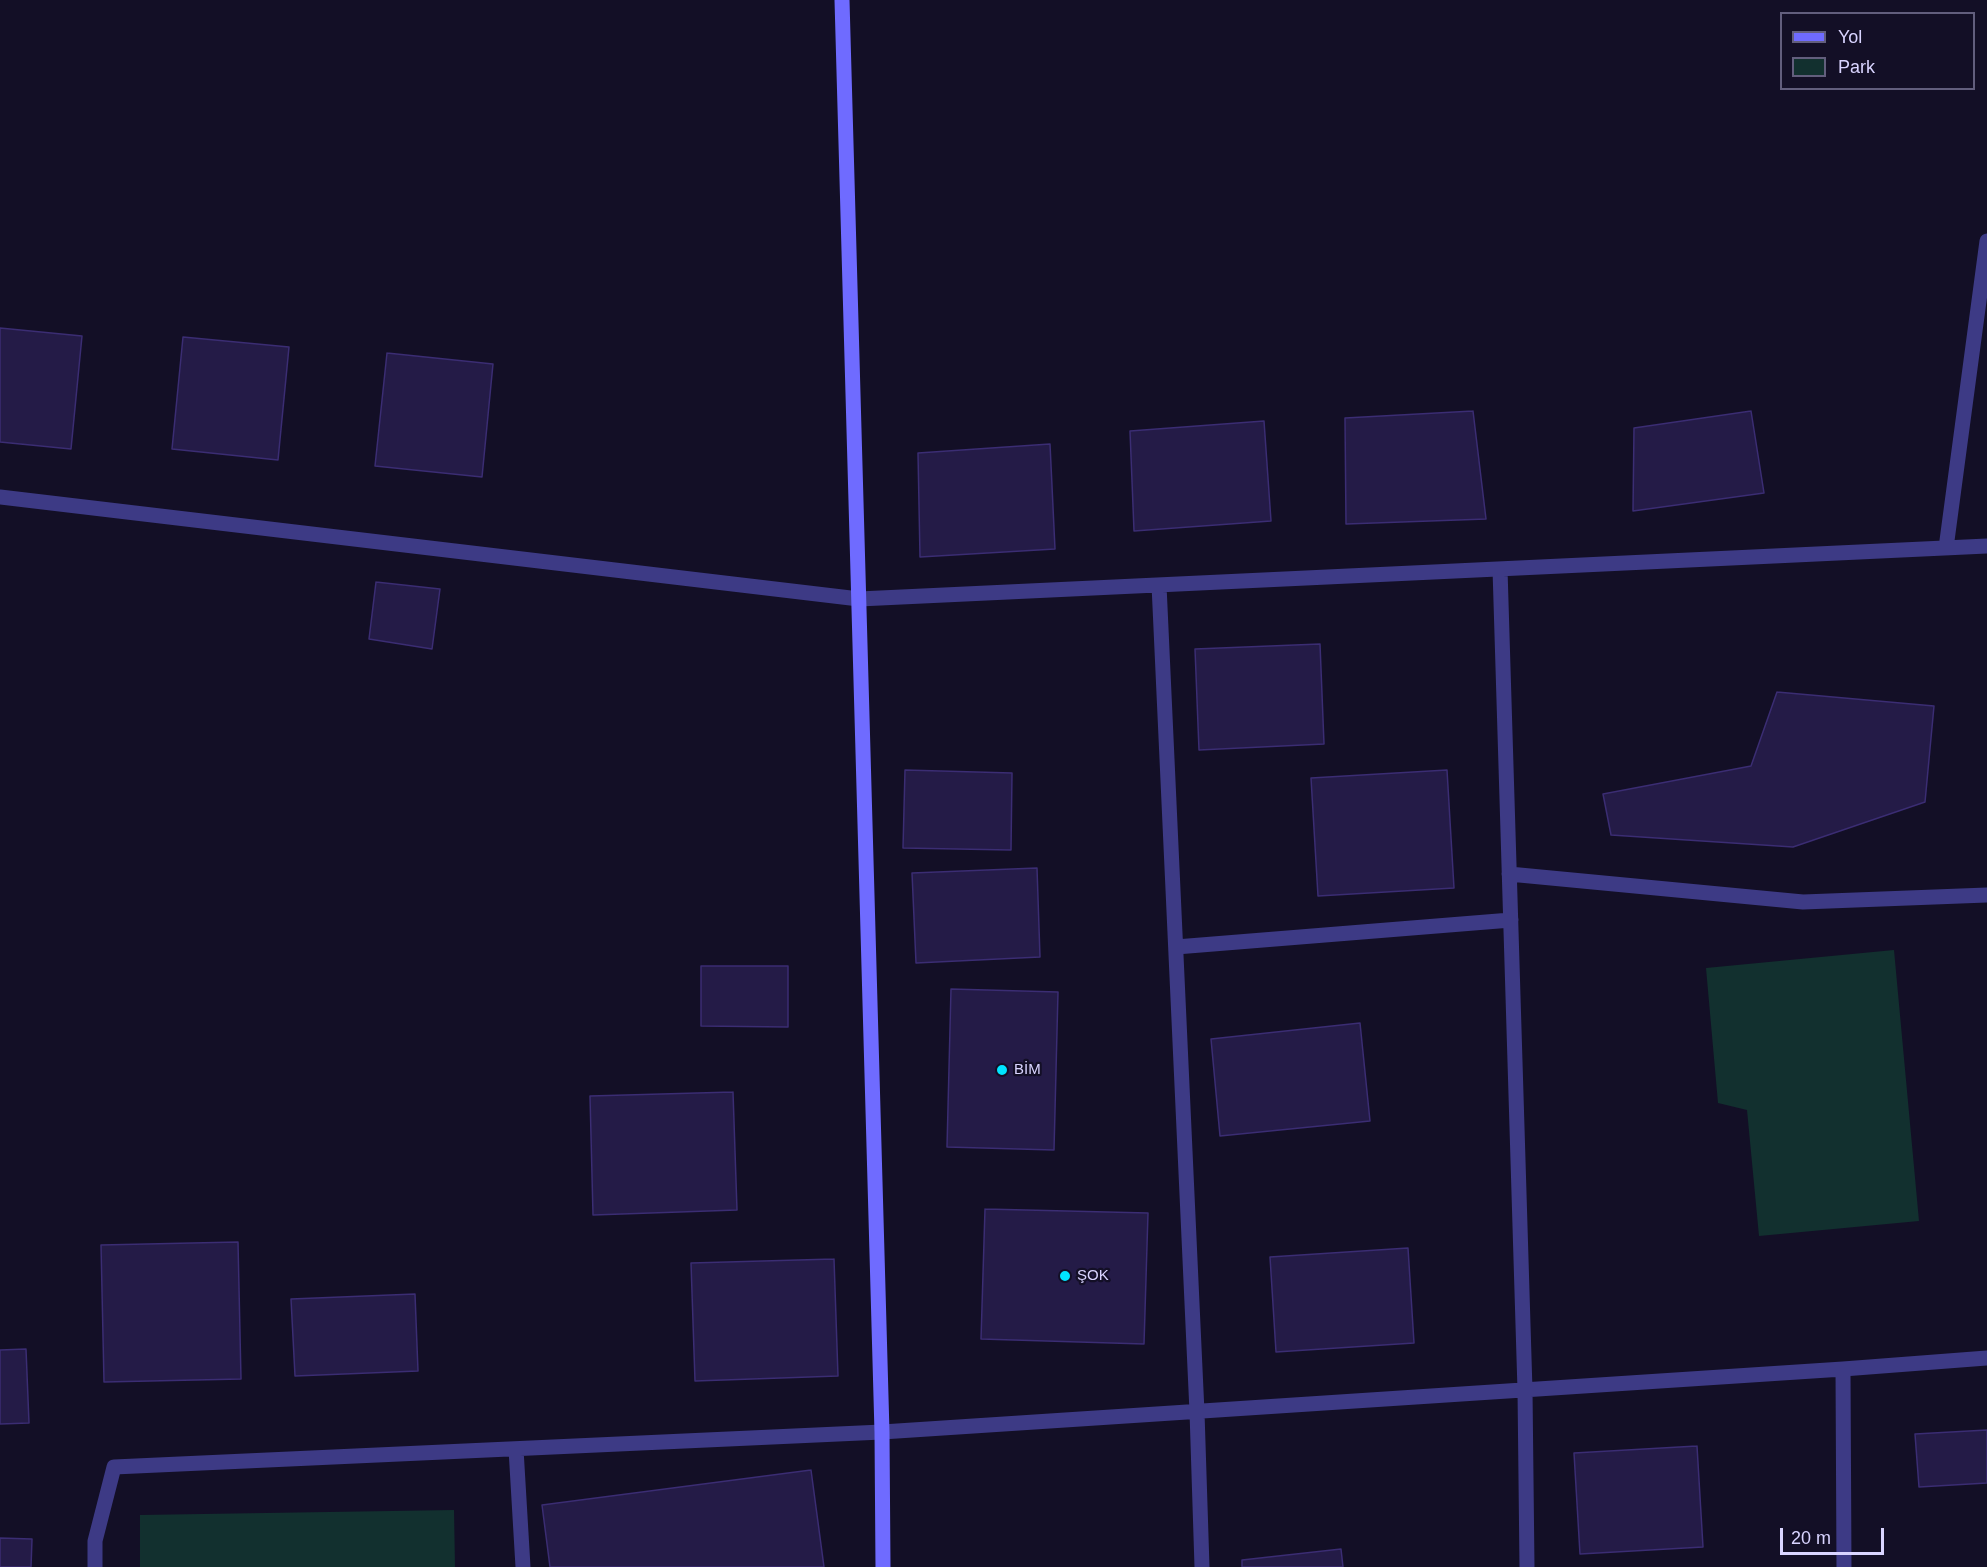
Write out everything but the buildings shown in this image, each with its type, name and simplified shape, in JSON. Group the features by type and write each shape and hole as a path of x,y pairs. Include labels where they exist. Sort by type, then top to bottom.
{"main road":[{"path":"842,0 860,599 884,1567"}],"street":[{"path":"1946,548 1987,241"},
{"path":"0,496 860,599 1987,546"},
{"path":"1500,569 1525,1390 1527,1567"},
{"path":"1159,585 1202,1567"},
{"path":"1509,874 1803,902 1987,896"},
{"path":"1176,946 1511,920"},
{"path":"95,1567 95,1541 114,1467 882,1432 1987,1358"},
{"path":"1843,1369 1844,1567"},
{"path":"516,1449 523,1567"}],"green space":[{"path":"1894,950 1919,1221 1759,1236 1747,1110 1718,1103 1706,968"},
{"path":"454,1510 455,1567 140,1567 140,1515"}],"place":[{"name":"BİM","path":"1002,1070"},
{"name":"ŞOK","path":"1065,1276"}]}
